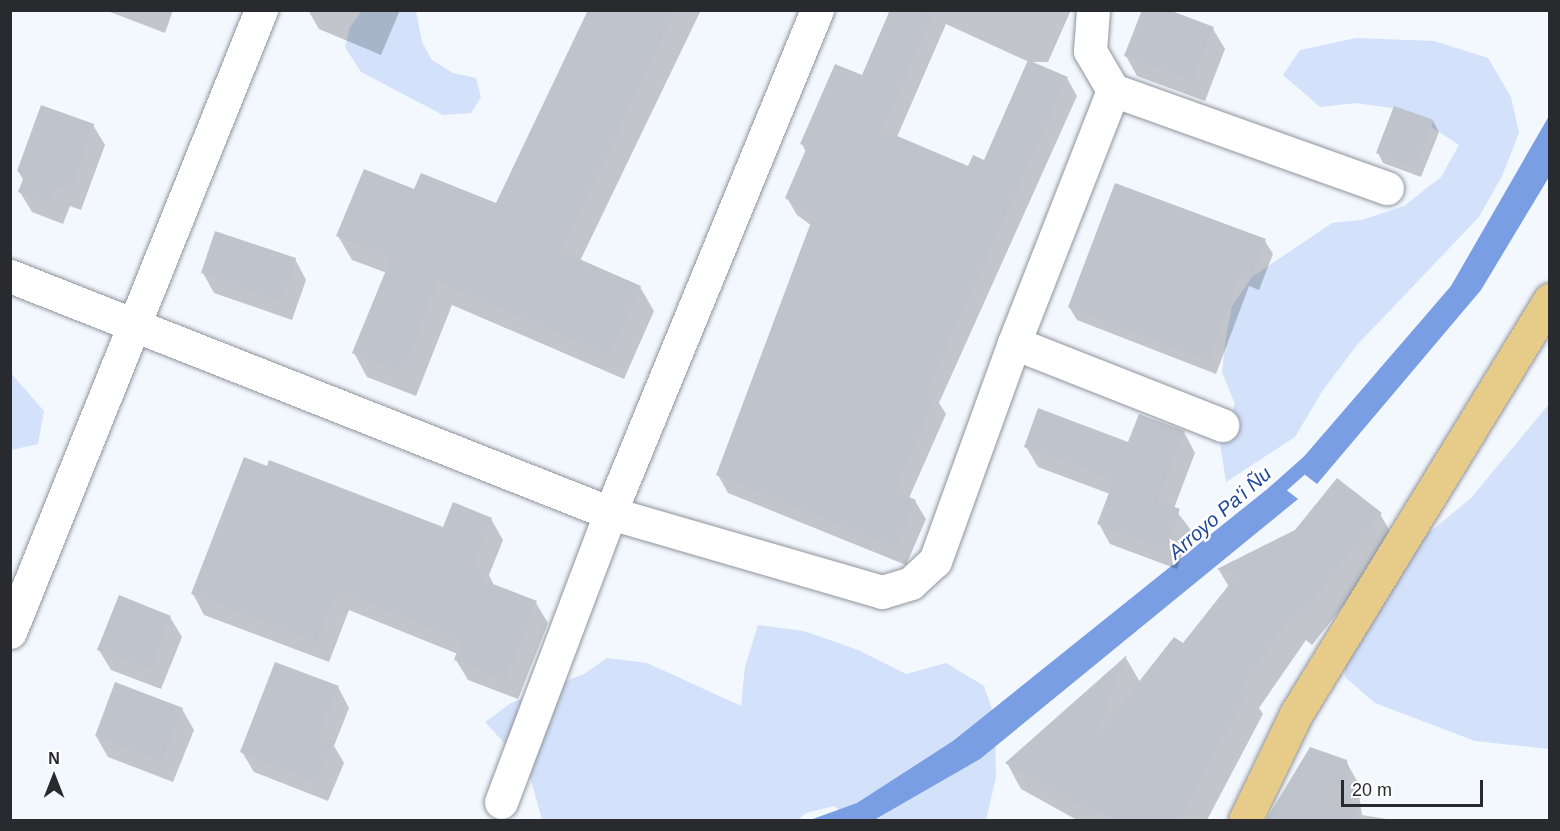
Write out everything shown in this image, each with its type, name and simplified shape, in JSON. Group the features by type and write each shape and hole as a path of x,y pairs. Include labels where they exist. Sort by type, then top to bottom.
{"main road":[{"path":"1245,820 1296,714 1550,300"}],"street":[{"path":"10,632 261,10"},
{"path":"501,802 610,513 817,10"},
{"path":"1093,10 1090,51 1113,90 1387,188"},
{"path":"10,276 134,327 610,513 882,592 911,583 935,561 1014,343 1113,90"},
{"path":"1014,343 1222,425"}],"shaded area":[{"path":"362,11 416,11 422,42 432,60 453,73 476,78 481,97 471,113 443,115 361,72 345,47 350,27"},
{"path":"1356,38 1434,41 1488,58 1511,97 1519,133 1502,176 1479,217 1357,345 1323,390 1295,437 1226,482 1220,443 1235,404 1222,372 1226,337 1232,306 1252,277 1332,223 1362,220 1404,206 1441,177 1459,145 1406,110 1356,103 1320,107 1283,75 1300,50"},
{"path":"10,372 44,411 38,444 11,450"},
{"path":"1549,404 1549,749 1475,741 1375,703 1345,677 1341,631 1394,553 1435,528 1471,498"},
{"path":"758,625 804,631 858,650 906,674 946,663 984,686 995,718 996,777 986,820 854,820 834,806 806,813 798,820 542,820 528,769 485,722 511,703 584,674 607,658 647,663 741,706 745,667"}],"water":[{"path":"1549,116 1549,177 1481,290 1317,484 1295,467 1451,286"},
{"path":"1276,482 1298,499 980,759 874,820 810,820 857,803 953,741"}],"building":[{"path":"588,10 676,10 561,251 641,286 610,356 438,282 403,373 352,353 391,258 336,236 364,169 414,189 421,173 496,203"},
{"path":"890,10 934,10 883,130 968,166 973,155 984,160 1028,60 1068,77 927,391 936,395 895,491 916,500 896,548 716,475 813,217 785,198 807,147 800,144 835,64 862,75"},
{"path":"1142,10 1169,10 1214,27 1193,82 1124,56"},
{"path":"41,105 94,124 70,191 58,187 52,205 18,192 25,174 17,171"},
{"path":"1394,106 1434,120 1415,168 1376,153"},
{"path":"1115,183 1266,239 1252,277 1242,273 1209,361 1068,307"},
{"path":"215,231 296,258 281,301 201,273"},
{"path":"1038,408 1128,442 1139,414 1185,431 1158,500 1180,509 1165,550 1097,524 1114,480 1024,447"},
{"path":"244,457 267,466 269,460 443,527 453,502 492,518 473,565 488,572 485,581 537,601 506,680 454,660 461,641 338,590 317,642 191,594"},
{"path":"1337,478 1382,513 1297,620 1291,616 1244,684 1249,688 1180,820 1121,820 1076,804 1005,763 1127,655 1097,735 1174,637 1183,643 1236,576 1217,569 1295,530"},
{"path":"119,595 171,616 150,670 97,650"},
{"path":"275,662 339,686 319,736 333,741 316,782 240,752"},
{"path":"115,682 183,708 162,762 95,736"},
{"path":"1310,747 1347,760 1356,820 1266,820"}],"waterway":[{"name":"Arroyo Pa'i Ñu","path":"1269,497 1313,458"}]}
